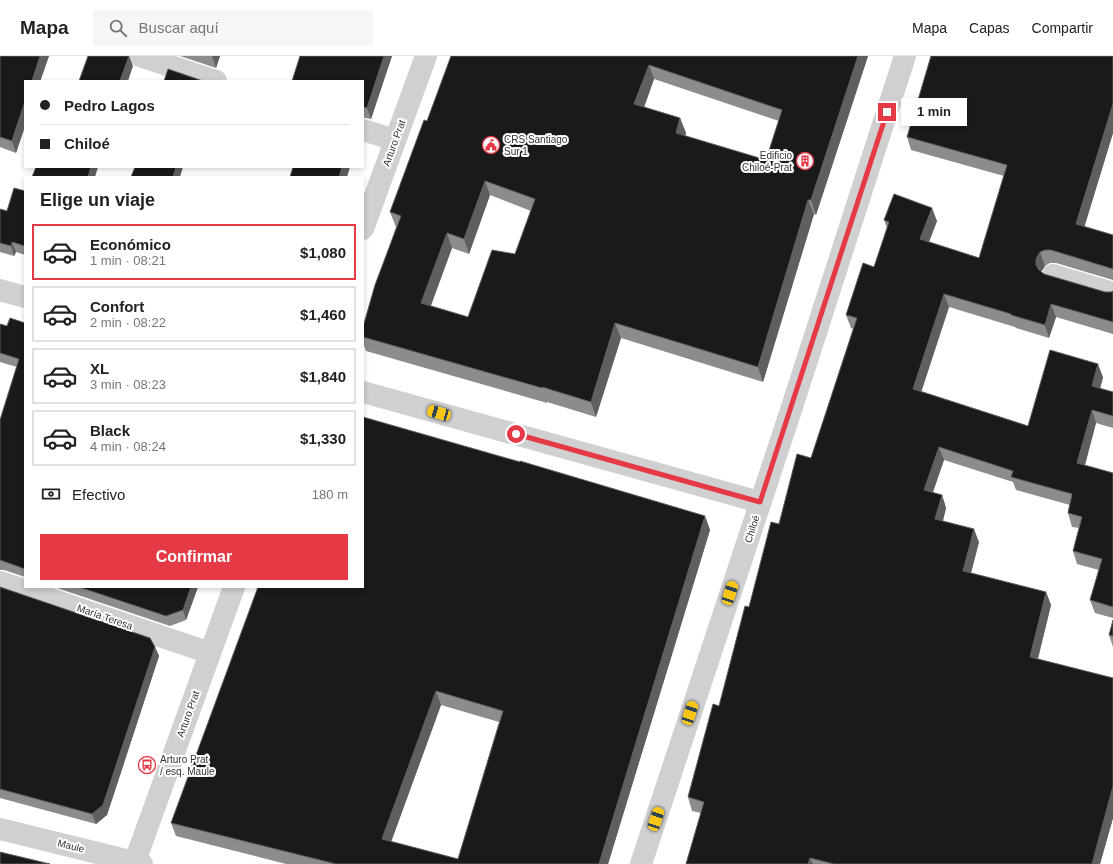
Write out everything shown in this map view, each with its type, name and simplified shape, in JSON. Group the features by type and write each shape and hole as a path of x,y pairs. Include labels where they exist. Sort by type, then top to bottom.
{"street":[{"path":"140,56 213,80"},
{"name":"Arturo Prat","path":"364,226 426,56"},
{"name":"Chiloé","path":"640,864 760,502 905,56"},
{"path":"364,130 395,140"},
{"path":"1053,275 1113,293"},
{"path":"0,290 24,297"},
{"path":"364,392 760,502"},
{"name":"María Teresa","path":"0,582 210,653"},
{"name":"Arturo Prat","path":"137,863 234,588"},
{"name":"Maule","path":"0,829 137,863"}],"building":[{"path":"0,56 40,56 32,80 24,80 24,104 12,141 0,137"},
{"path":"88,56 129,56 120,80 79,80"},
{"path":"300,56 384,56 367,108 364,107 364,80 292,80"},
{"path":"451,56 858,56 811,200 808,200 758,367 615,323 591,402 364,337 364,324 375,285 401,216 390,212 424,120 427,121","holes":["649,65 782,110 766,160 676,133 680,118 634,104","485,181 535,199 515,254 492,250 468,317 421,303 447,233 464,239"]},
{"path":"931,56 1113,56 1113,104 1076,224 1113,235 1113,269 1051,250 1040,252 1036,259 1036,265 1044,274 1105,292 1113,291 1113,322 1051,304 1045,325 944,294 913,389 1028,426 1050,350 1098,364 1092,386 1113,392 1113,416 1092,410 1077,463 1113,473 1113,607 1090,600 1102,559 1073,551 1082,517 1068,513 1072,494 1011,477 1013,471 939,447 924,490 942,495 935,519 974,529 963,571 1046,592 1030,657 1113,678 1113,786 1092,864 834,864 810,858 808,864 686,864 704,802 688,797 713,704 719,706 745,606 749,607 771,522 779,524 797,454 811,458 857,318 846,315 863,263 874,267 889,222 884,220 894,194 932,208 920,239 979,258 1007,165 907,137"},
{"path":"168,69 200,80 164,80"},
{"path":"36,168 91,168 88,176 32,176"},
{"path":"135,168 176,168 173,176 131,176"},
{"path":"293,168 342,168 339,176 290,176"},
{"path":"14,188 24,191 24,246 12,242 11,246 0,243 0,209 7,211"},
{"path":"10,318 24,323 24,569 0,560 0,420 19,359 0,353 0,324 7,326"},
{"path":"364,417 520,461 705,516 599,864 336,864 171,823 258,588 364,588","holes":["436,691 503,711 458,859 382,839"]},
{"path":"0,587 150,638 155,647 103,805 92,814 0,789"},
{"path":"82,588 191,588 183,610 166,616"},
{"path":"1113,620 1113,636 1109,635"},
{"path":"0,852 50,864 0,864"}],"place":[{"name":"CRS Santiago Sur 1","path":"491,145"},
{"name":"Edificio Chiloé-Prat","path":"805,161"},
{"name":"Arturo Prat / esq. Maule","path":"147,765"}],"route":[{"path":"516,434 760,502 887,112"}]}
